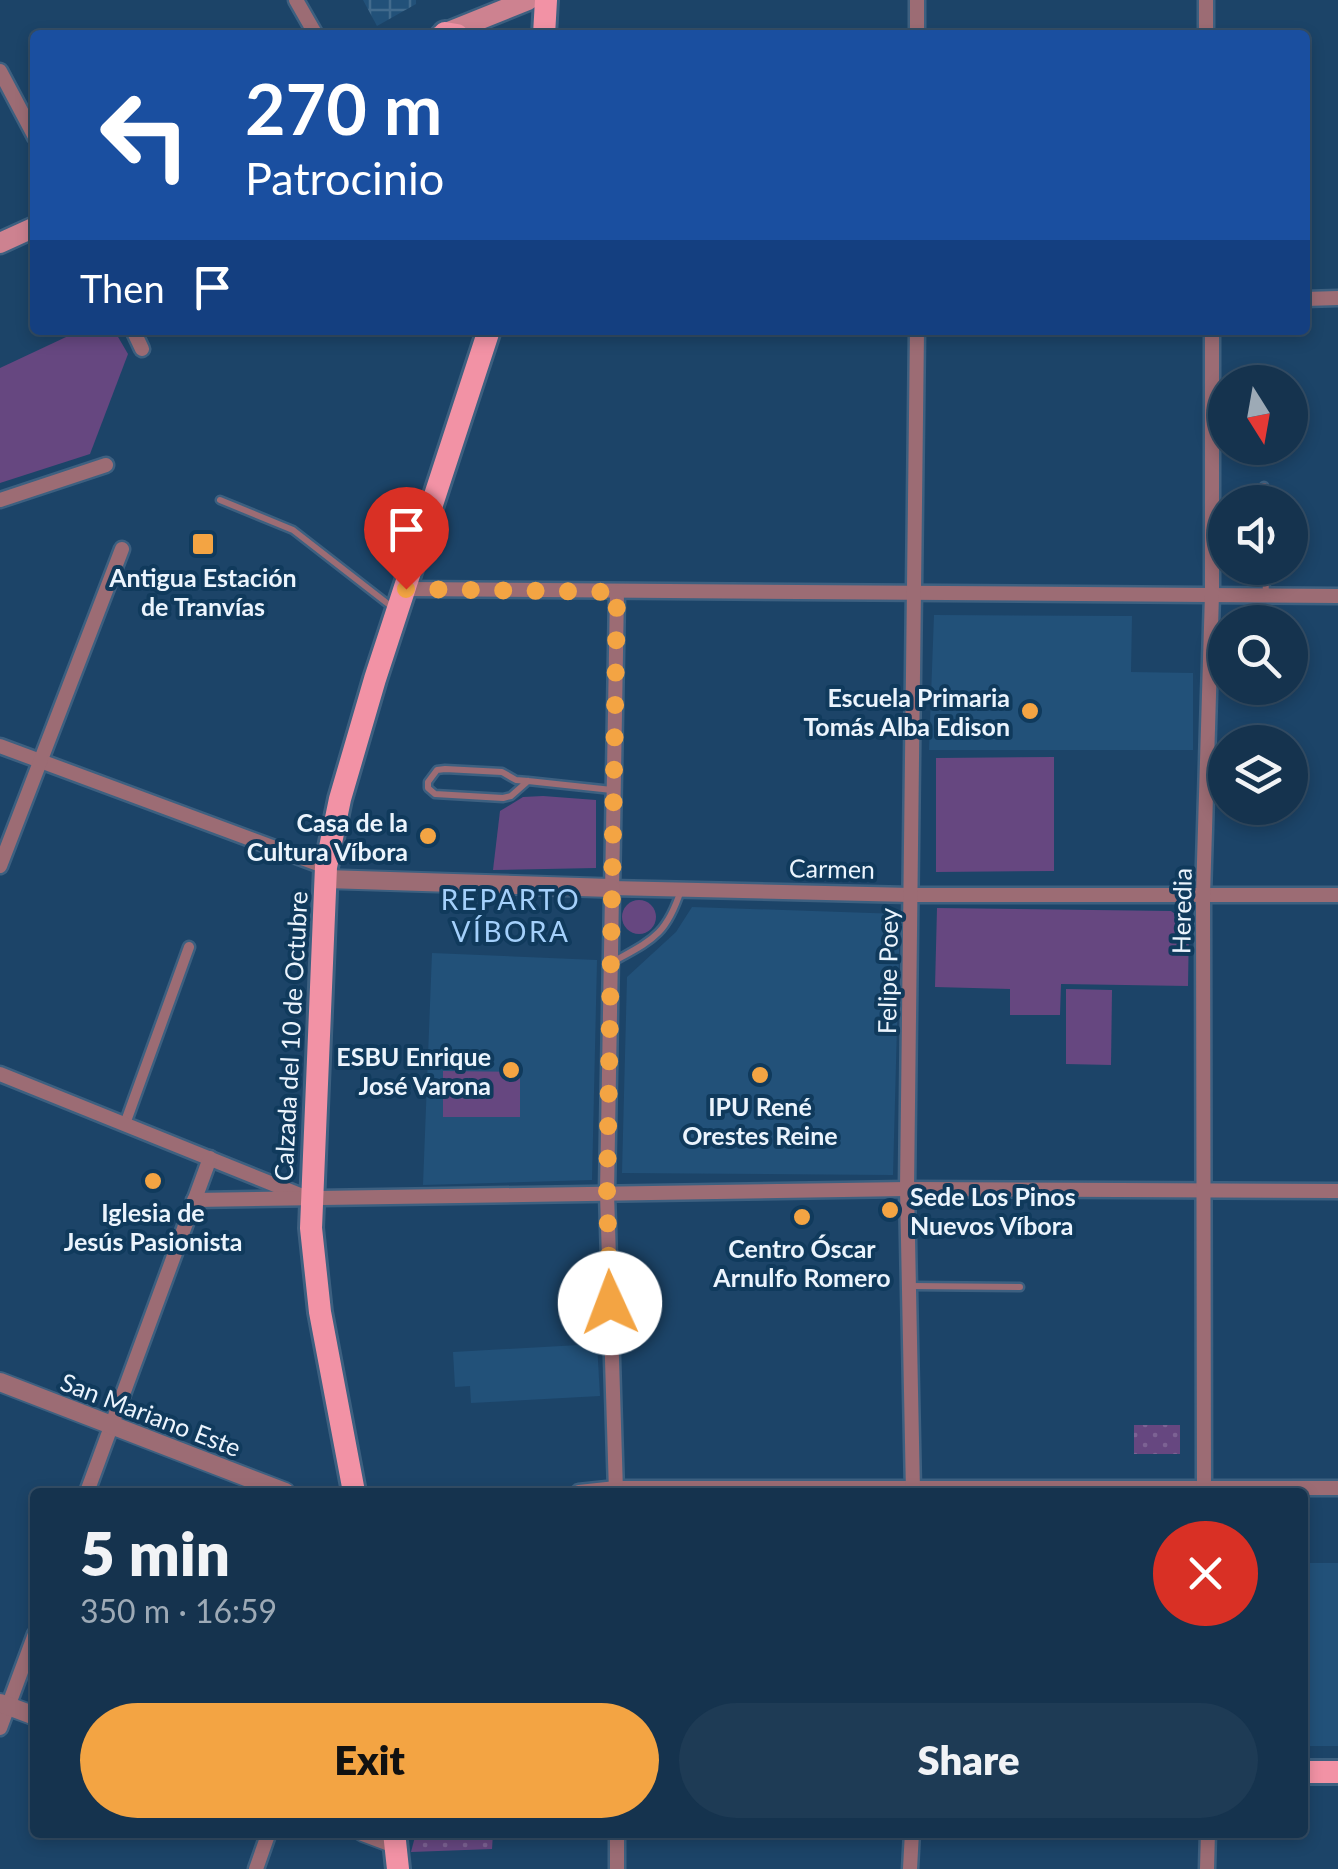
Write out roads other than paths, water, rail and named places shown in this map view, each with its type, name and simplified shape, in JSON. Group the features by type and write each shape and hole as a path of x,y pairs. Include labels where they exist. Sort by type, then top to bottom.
{"main road":[{"path":"457,30 528,0"},
{"path":"544,30 546,0"},
{"path":"0,243 30,229"},
{"name":"Calzada del 10 de Octubre","path":"353,1488 320,1312 310,1199 326,873 340,799 487,335"},
{"path":"1308,1772 1338,1772"},
{"path":"395,1838 398,1869"}],"street":[{"path":"296,0 313,30"},
{"path":"917,0 917,30"},
{"path":"1206,0 1206,30"},
{"path":"0,71 30,128"},
{"path":"1310,299 1338,298"},
{"path":"135,335 142,349"},
{"name":"Felipe Poey","path":"913,1488 907,1189 917,335"},
{"name":"Heredia","path":"1204,1488 1203,896 1212,594 1212,335"},
{"path":"0,500 106,464"},
{"path":"0,866 122,549"},
{"path":"616,1488 607,1193 617,592"},
{"path":"402,600 617,592 1338,596"},
{"path":"0,746 326,873"},
{"name":"Carmen","path":"326,873 611,888 910,895 1338,895"},
{"path":"126,1124 190,947"},
{"path":"0,1074 310,1199"},
{"path":"89,1488 210,1158"},
{"path":"194,1200 907,1189 1338,1191"},
{"name":"San Mariano Este","path":"0,1382 274,1488"},
{"path":"1308,1489 1338,1488"},
{"path":"0,1728 4,1704 30,1645"},
{"path":"4,1704 30,1714"},
{"path":"256,1869 267,1838"},
{"path":"617,1838 617,1869"},
{"path":"910,1869 912,1838"},
{"path":"1207,1869 1208,1838"}],"lane":[{"path":"220,500 293,530 402,600"},
{"path":"1266,585 1266,595"},
{"path":"528,782 503,798 435,794 428,788 431,775 445,769 502,772 528,782 613,790"},
{"path":"610,963 660,934 681,890"},
{"path":"909,1286 1020,1287"}],"place":[{"name":"Antigua Estación de Tranvías","path":"203,544"},
{"name":"Escuela Primaria Tomás Alba Edison","path":"1030,711"},
{"name":"Casa de la Cultura Víbora","path":"428,836"},
{"name":"ESBU Enrique José Varona","path":"511,1070"},
{"name":"IPU René Orestes Reine","path":"760,1075"},
{"name":"Iglesia de Jesús Pasionista","path":"153,1181"},
{"name":"Sede Los Pinos Nuevos Víbora","path":"890,1210"},
{"name":"Centro Óscar Arnulfo Romero","path":"802,1217"}],"district":[{"name":"REPARTO VÍBORA","path":"511,915"}]}
